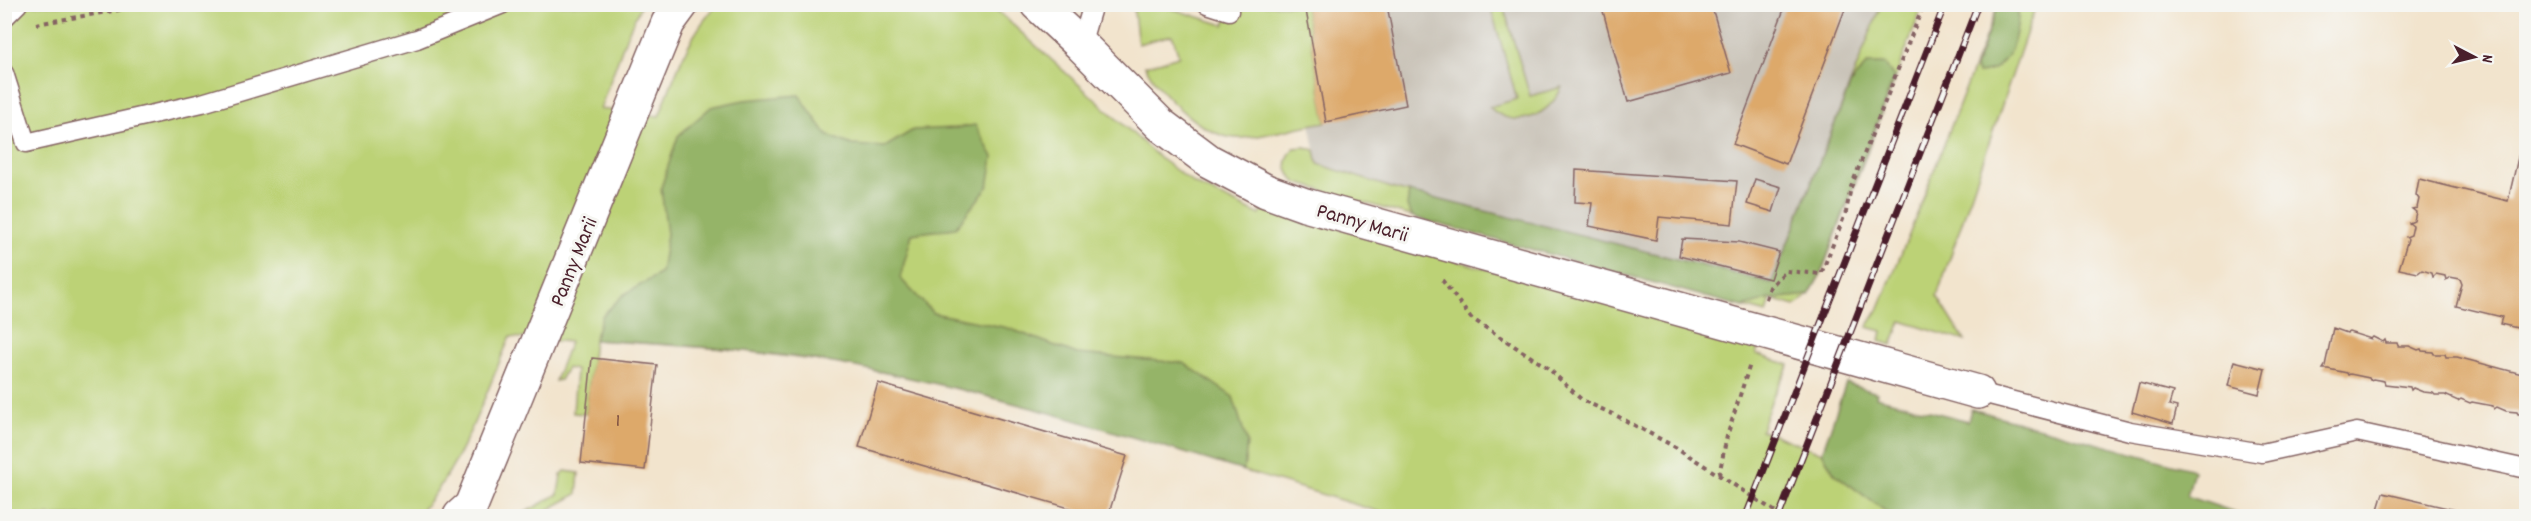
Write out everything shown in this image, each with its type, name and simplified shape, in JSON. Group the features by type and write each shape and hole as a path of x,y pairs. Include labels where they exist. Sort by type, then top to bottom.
{"street":[{"name":"Panny Marii","path":"460,516 471,506 668,23 682,4"},
{"name":"Panny Marii","path":"1037,4 1161,125 1209,161 1266,190 1305,205 1978,392"}],"lane":[{"path":"4,18 18,4"},
{"path":"4,74 26,143 202,103 417,39 503,4"},
{"path":"1081,45 1093,4"},
{"path":"1207,4 1229,11"},
{"path":"1978,392 2130,431 2262,453 2357,432 2526,469"}],"path":[{"path":"26,26 136,7 141,4"},
{"path":"1770,287 1786,271 1821,274 1846,212 1851,187 1924,4"},
{"path":"1412,235 1471,318 1548,368 1582,400 1677,448 1782,516"},
{"path":"1719,475 1727,436 1746,373"}],"shaded area":[{"path":"1305,5 1881,5 1772,283 1395,189 1318,164 1310,124 1325,122"}],"green space":[{"path":"4,5 641,5 627,35 600,109 659,116 676,71 690,43 717,5 991,5 1161,159 1195,184 1260,215 1264,207 1759,345 1756,354 1789,365 1773,396 1761,430 1822,453 1835,474 1892,516 1393,516 1060,415 931,382 837,363 728,349 594,340 586,414 573,413 576,370 567,368 560,380 555,381 570,342 510,337 460,453 433,496 417,516 5,516"},
{"path":"1133,5 1160,5 1224,25 1231,5 1305,5 1326,122 1243,138 1229,137 1200,124 1173,103 1145,66 1179,56 1172,35 1138,44"},
{"path":"1490,5 1503,5 1530,96 1562,87 1549,106 1540,113 1520,119 1510,118 1489,107 1517,99"},
{"path":"1881,5 1923,5 1821,274 1809,295 1795,306 1771,299 1767,313 1297,183 1287,170 1288,157 1294,148 1305,147 1315,150 1318,164 1395,189 1772,283"},
{"path":"1998,5 2036,5 1937,296 1965,341 1901,321 1892,345 1880,341 1882,331 1867,327 1878,310 1909,235"},
{"path":"2002,5 2018,6 2017,28 2011,49 1998,66 1978,73 1975,68 1997,8"},
{"path":"1867,64 1885,64 1894,77 1821,273 1809,295 1771,299 1743,307 1413,217 1407,206 1409,192 1772,283 1851,83"},
{"path":"799,95 827,135 852,145 885,147 913,130 975,125 993,157 988,187 955,228 912,234 900,278 933,313 1008,328 1077,354 1184,363 1233,397 1247,442 1244,471 1043,411 891,374 748,351 594,340 602,316 623,295 661,273 667,234 661,188 678,136 711,107 744,100"},
{"path":"1846,383 1877,393 1876,397 1968,421 1971,409 2194,470 2187,496 2246,516 1892,516 1835,474 1822,453"},
{"path":"565,471 579,473 577,494 537,516 519,516 558,494 561,475"}],"building":[{"path":"1601,4 1711,4 1731,73 1628,102"},
{"path":"1786,4 1847,4 1786,164 1733,144"},
{"path":"1305,5 1387,5 1406,105 1326,122"},
{"path":"2526,123 2526,330 2500,324 2502,317 2456,306 2462,284 2460,279 2450,277 2446,280 2445,276 2436,274 2433,277 2432,273 2422,270 2418,273 2399,269 2408,239 2406,237 2411,235 2413,226 2409,223 2414,221 2416,212 2412,209 2417,208 2419,199 2416,195 2419,179 2508,201"},
{"path":"1576,170 1737,181 1732,224 1659,217 1656,240 1589,226 1592,203 1575,202"},
{"path":"1755,179 1781,187 1773,212 1747,204"},
{"path":"1682,239 1739,242 1779,252 1770,279 1679,256"},
{"path":"2333,328 2371,339 2373,337 2383,342 2385,340 2386,343 2397,343 2398,346 2409,346 2434,354 2445,354 2446,357 2457,357 2526,375 2526,414 2518,414 2497,407 2494,409 2493,406 2470,403 2461,399 2458,401 2445,395 2435,395 2413,388 2411,390 2410,387 2385,384 2384,381 2323,369"},
{"path":"592,358 657,365 645,470 581,463"},
{"path":"2234,361 2265,369 2259,394 2228,386"},
{"path":"878,383 1127,456 1108,516 1097,516 859,447"},
{"path":"2139,383 2173,392 2169,405 2177,407 2173,424 2132,412"},
{"path":"2383,493 2469,513 2468,516 2376,516"}],"railway":[{"path":"1746,516 1945,4"},
{"path":"1779,516 1978,4"}]}
